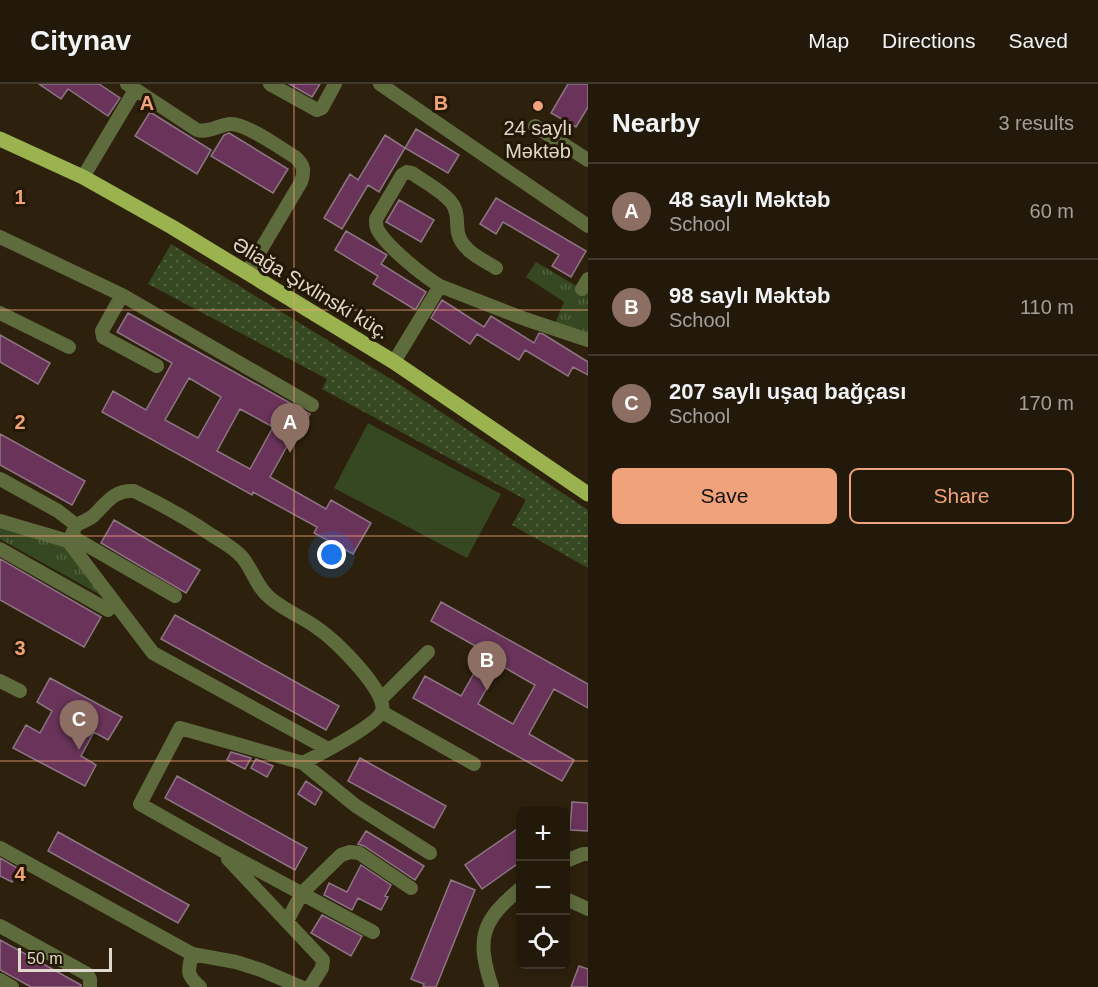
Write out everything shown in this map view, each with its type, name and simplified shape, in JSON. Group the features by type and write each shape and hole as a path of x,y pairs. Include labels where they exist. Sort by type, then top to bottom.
{"main road":[{"name":"Əliağa Şıxlinski küç.","path":"0,139 83,177 247,273 394,362 588,494"}],"street":[{"path":"270,84 317,110 322,108 335,84"},
{"path":"380,84 588,226"},
{"path":"83,177 131,87 197,130 205,132 230,124 241,125 295,157 302,164 304,171 301,182 247,273"},
{"path":"535,126 588,160"},
{"path":"496,268 462,244 458,234 457,215 450,200 412,173 407,172 402,175 376,219 376,225 379,233 412,266 440,286 456,294 588,340"},
{"path":"0,237 122,295 312,405"},
{"path":"394,362 440,286"},
{"path":"122,295 102,331 104,337 158,366"},
{"path":"0,313 69,347"},
{"path":"0,479 58,511 112,600 153,653 328,749"},
{"path":"72,534 113,496 123,491 134,491 192,522 243,557 261,589 270,598 321,630 334,641 374,687 381,705 474,764"},
{"path":"0,521 72,534 175,596"},
{"path":"0,549 108,610 112,600"},
{"path":"303,763 371,723 381,705 428,652"},
{"path":"0,681 20,691"},
{"path":"373,932 140,804 180,728 303,763 356,806 430,853"},
{"path":"0,848 192,954 236,962 301,987"},
{"path":"221,850 323,960 322,968 310,987"},
{"path":"287,921 302,893 340,855 350,852 359,853 411,888"},
{"path":"570,859 588,854"},
{"path":"492,987 483,954 484,937 490,921 499,908 516,893"},
{"path":"570,901 588,909"},
{"path":"0,926 87,974 90,987"},
{"path":"192,954 188,973 200,987"},
{"path":"0,980 12,987"}],"green space":[{"path":"171,244 399,384 588,510 588,568 512,525 526,500 322,389 327,379 148,284"},
{"path":"536,262 588,293 588,333 555,323 564,302 526,277"},
{"path":"368,423 501,494 467,558 334,488"},
{"path":"0,527 63,544 104,597 0,539"}],"building":[{"path":"39,84 99,84 120,98 108,116 68,89 61,99"},
{"path":"289,84 320,84 312,97"},
{"path":"568,84 588,84 588,107 576,127 551,113"},
{"path":"150,112 211,150 197,174 135,136"},
{"path":"416,129 459,155 448,173 405,148"},
{"path":"229,133 288,169 273,193 211,156 224,135"},
{"path":"385,135 405,148 379,192 368,185 342,229 324,218 350,174 358,180"},
{"path":"496,198 586,251 571,277 552,266 559,255 503,222 496,234 480,224"},
{"path":"399,200 434,220 421,242 386,222"},
{"path":"346,231 387,255 381,264 426,292 416,309 373,284 378,276 335,250"},
{"path":"442,300 484,327 491,316 534,343 539,333 543,334 588,362 588,375 573,367 568,376 525,350 519,360 477,334 470,344 431,318"},
{"path":"128,313 310,414 299,434 295,432 270,477 326,509 331,500 371,523 353,554 314,533 317,527 253,492 252,495 102,412 113,391 146,410 172,363 117,332","holes":["189,378 221,397 198,438 165,420","240,409 273,427 250,469 217,451"]},
{"path":"0,335 50,363 38,384 0,362"},
{"path":"0,434 85,481 72,505 0,465"},
{"path":"114,520 200,570 186,593 101,543"},
{"path":"0,559 101,617 84,647 0,600"},
{"path":"441,602 588,684 588,708 554,689 529,734 574,760 562,781 413,698 425,676 461,696 486,652 431,621","holes":["500,665 535,685 513,724 478,704"]},
{"path":"175,615 339,706 326,730 161,639"},
{"path":"50,678 122,717 108,740 94,732 81,756 96,765 85,786 13,748 26,725 40,733 52,711 37,702"},
{"path":"231,752 251,758 245,769 227,760"},
{"path":"360,758 446,806 434,828 348,781"},
{"path":"256,759 273,766 267,777 251,768"},
{"path":"177,776 307,848 295,870 165,798"},
{"path":"306,781 322,792 315,805 298,794"},
{"path":"572,802 588,803 588,831 570,830"},
{"path":"516,830 516,865 482,889 465,865"},
{"path":"366,831 424,866 415,880 358,844"},
{"path":"58,832 189,905 178,923 48,851"},
{"path":"0,858 19,869 12,882 0,876"},
{"path":"361,865 391,885 381,910 358,898 352,910 324,895 329,883 347,892"},
{"path":"451,880 475,890 436,987 423,987 424,984 411,979"},
{"path":"322,915 362,936 351,956 311,933"},
{"path":"0,940 81,987 31,987 0,970"},
{"path":"579,966 588,969 588,987 571,987"}],"place":[{"name":"24 saylı Məktəb","path":"538,106"},
{"name":"48 saylı Məktəb","path":"290,453"},
{"name":"98 saylı Məktəb","path":"487,691"},
{"name":"207 saylı uşaq bağçası","path":"79,750"}]}
